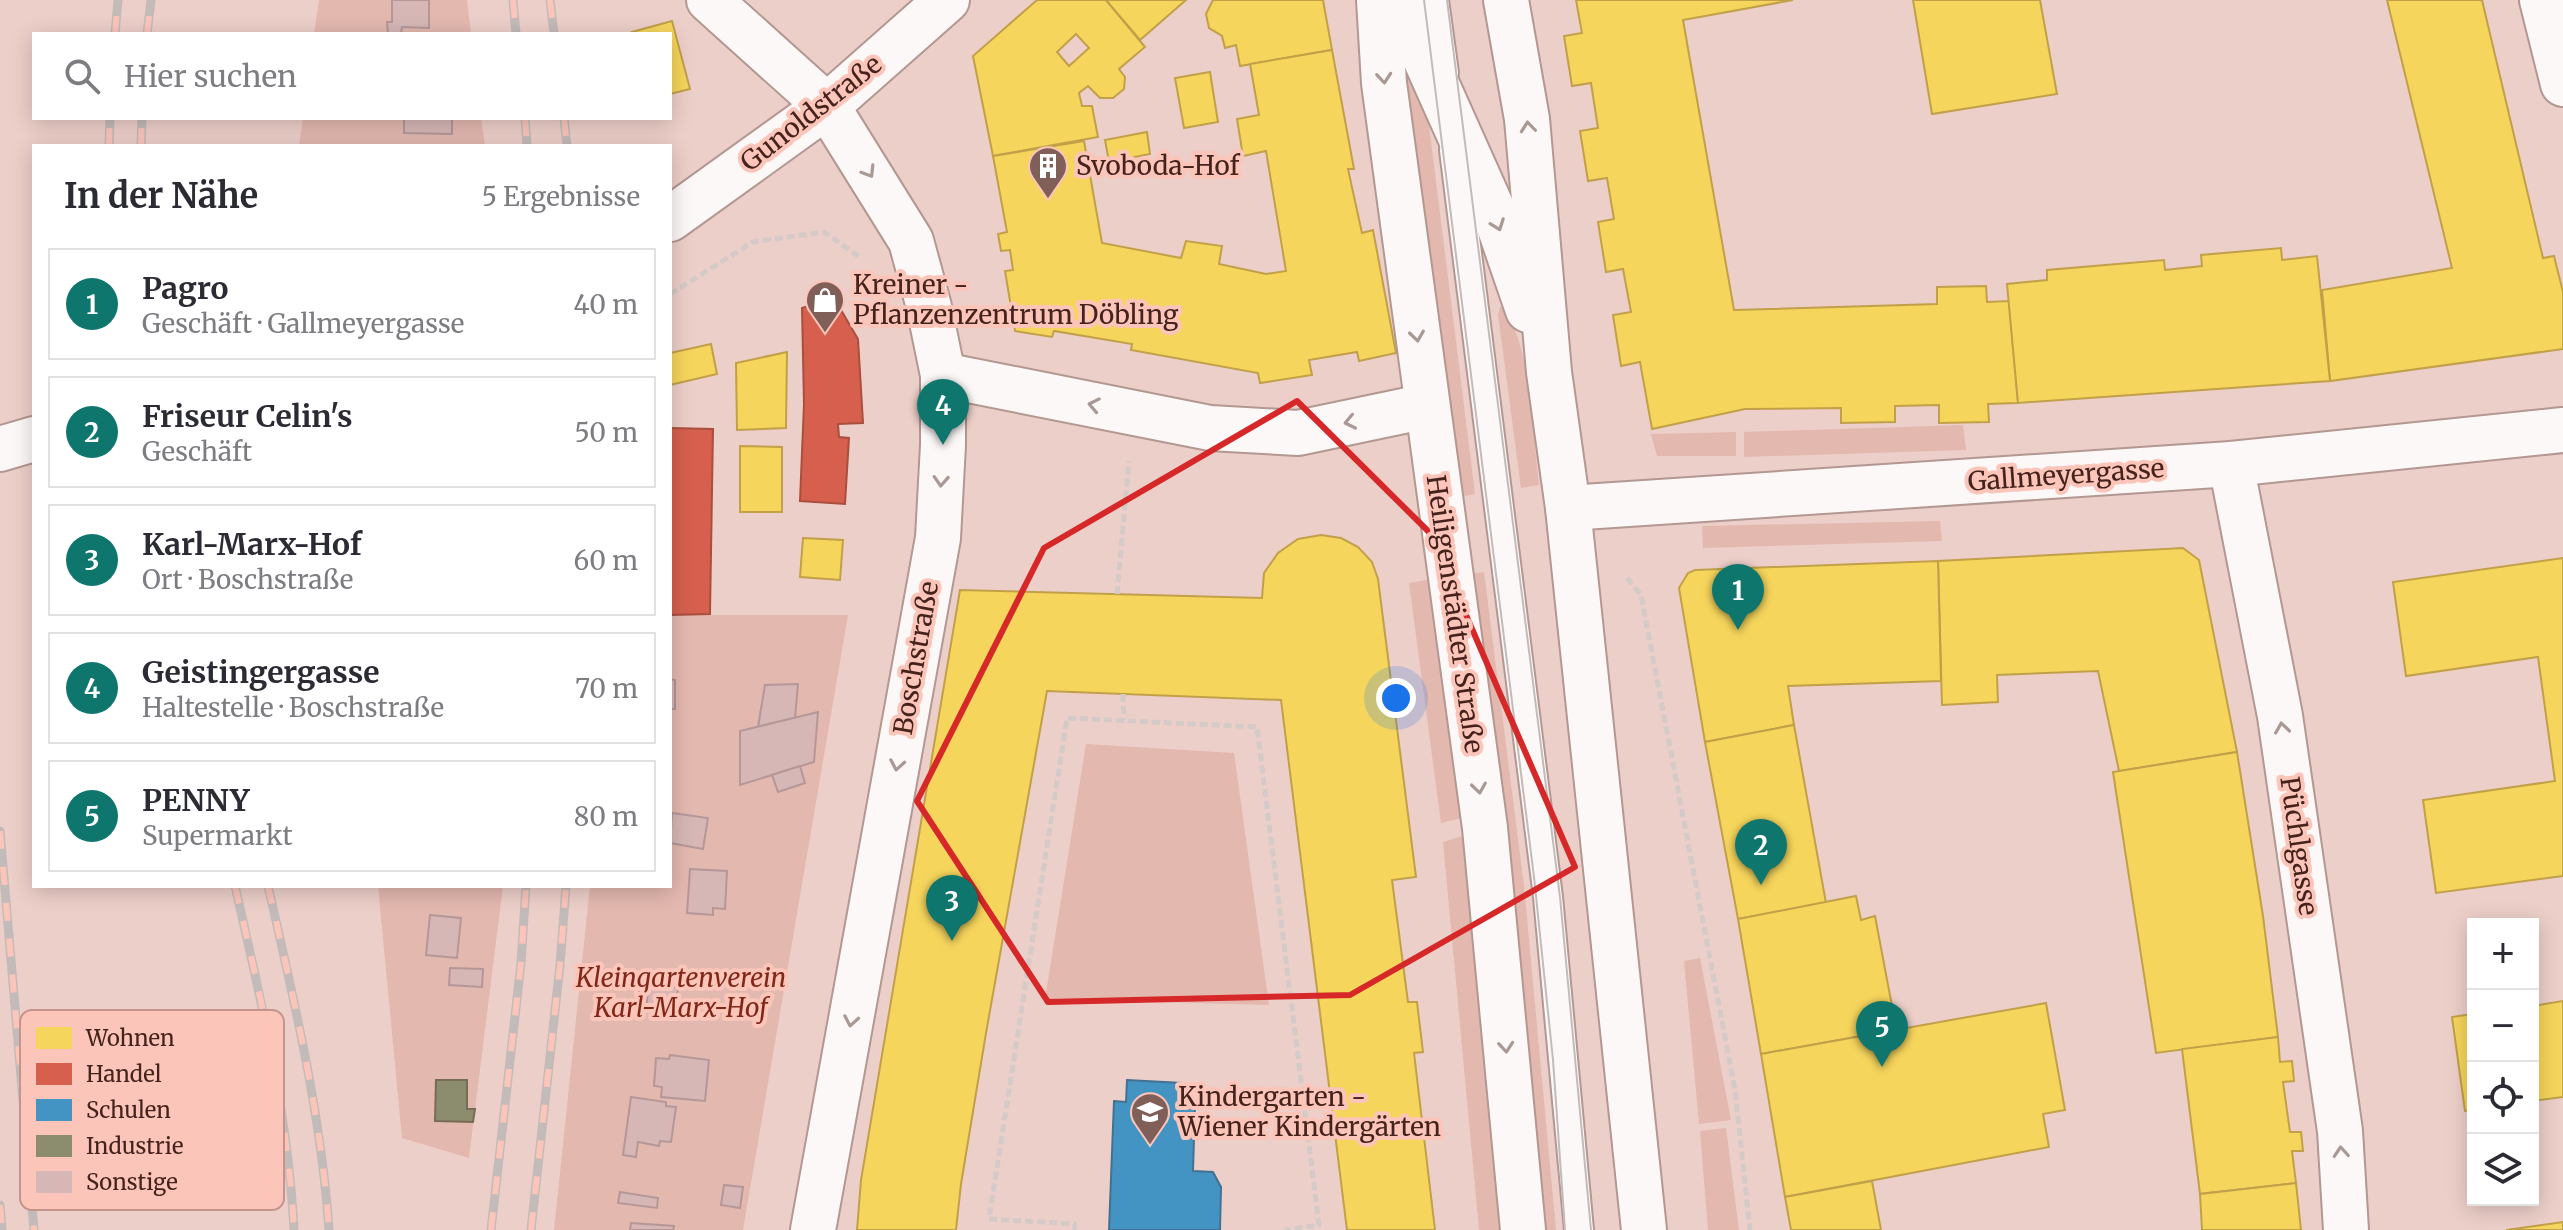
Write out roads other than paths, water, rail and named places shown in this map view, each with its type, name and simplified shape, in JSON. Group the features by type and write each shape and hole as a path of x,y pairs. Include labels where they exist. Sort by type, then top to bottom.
{"street":[{"name":"Boschstraße","path":"709,0 827,106 911,241 943,375 938,538 813,1230"},
{"name":"Gunoldstraße","path":"672,218 827,106 947,0"},
{"name":"Heiligenstädter Straße","path":"1379,0 1384,83 1485,828 1523,1230"},
{"path":"1399,0 1496,217 1549,372"},
{"path":"1506,0 1527,119 1549,372 1568,508 1644,1230"},
{"path":"2542,0 2563,84"},
{"path":"943,375 1210,428 1298,433 1427,406"},
{"name":"Gallmeyergasse","path":"1568,508 2231,464 2563,430"},
{"path":"0,449 32,440"},
{"name":"Püchlgasse","path":"2231,464 2280,716 2340,1131 2346,1230"}],"lane":[{"path":"1434,0 1548,897 1579,1230"}],"tram line":[{"path":"1424,0 1534,877 1553,1060 1565,1230"},
{"path":"1447,0 1560,897 1591,1230"}],"railway":[{"path":"115,32 118,0"},
{"path":"147,32 151,0"},
{"path":"513,0 516,32"},
{"path":"550,0 554,32"},
{"path":"109,144 110,120"},
{"path":"141,144 142,120"},
{"path":"525,120 527,144"},
{"path":"564,120 567,144"},
{"path":"0,831 20,1066"},
{"path":"235,888 263,1010"},
{"path":"268,888 313,1100 329,1230"},
{"path":"491,1230 521,963 526,888"},
{"path":"531,1230 566,888"},
{"path":"284,1129 294,1230"},
{"path":"0,1205 2,1230"},
{"path":"32,1210 34,1230"}],"place":[{"name":"Svoboda-Hof","path":"1048,200"},
{"name":"Kreiner - Pflanzenzentrum Döbling","path":"825,334"},
{"name":"Geistingergasse","path":"943,445"},
{"name":"Pagro","path":"1738,630"},
{"name":"Friseur Celin's","path":"1761,885"},
{"name":"Karl-Marx-Hof","path":"952,941"},
{"name":"PENNY","path":"1882,1067"},
{"name":"Kindergarten - Wiener Kindergärten","path":"1150,1146"}],"park label":[{"name":"Kleingartenverein Karl-Marx-Hof","path":"681,993"}]}
